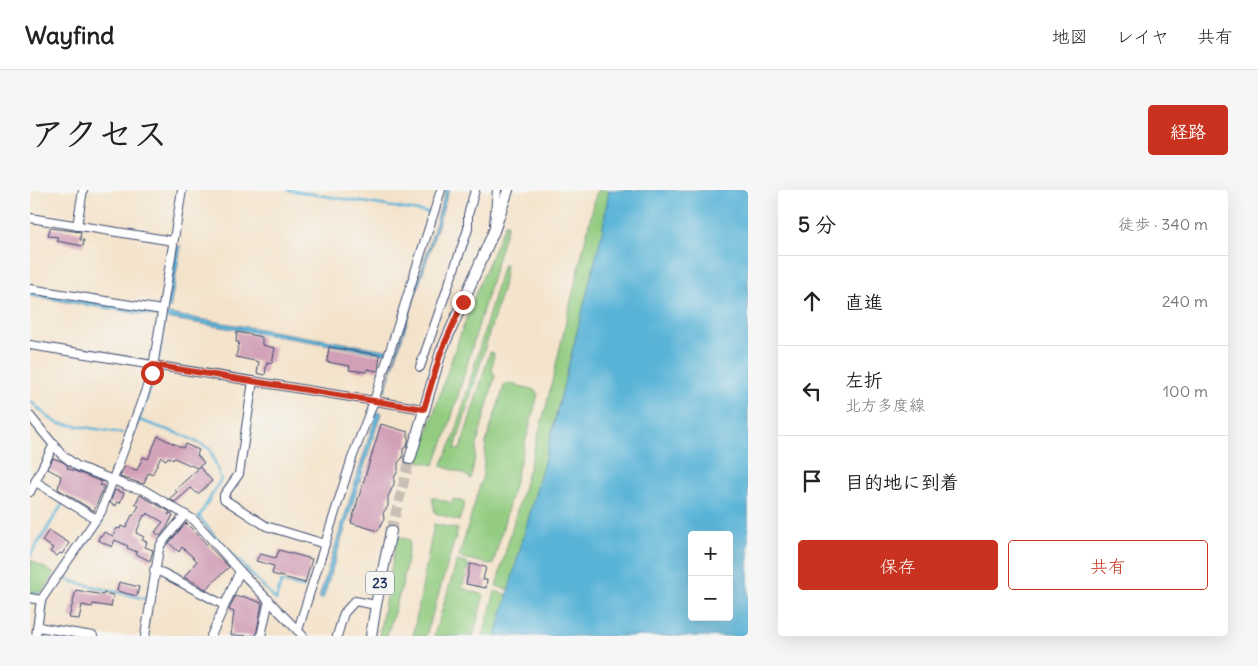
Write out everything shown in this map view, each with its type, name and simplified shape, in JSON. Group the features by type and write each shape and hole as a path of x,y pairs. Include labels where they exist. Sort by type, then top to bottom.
{"main road":[{"path":"410,459 441,352 494,231 508,190"},
{"name":"23","path":"372,636 376,605 391,531"}],"street":[{"path":"77,226 83,190"},
{"path":"36,636 41,600 101,512 152,373 182,190"},
{"path":"300,633 352,458 374,401 441,190"},
{"path":"420,367 468,229 468,215 475,190"},
{"path":"494,231 497,190"},
{"path":"30,218 174,241"},
{"path":"30,289 162,310"},
{"path":"30,345 424,409"},
{"path":"253,381 239,474 224,495 224,499 266,526 325,544"},
{"path":"30,416 61,454 77,466 144,490 194,520 300,633"},
{"path":"30,492 54,444"},
{"path":"36,482 96,519"},
{"path":"145,636 154,570 161,544 185,515"},
{"path":"154,570 164,573 224,605"},
{"path":"211,636 240,571"},
{"path":"30,598 41,600"},
{"path":"261,636 269,600"},
{"path":"337,636 344,613 355,601 376,605"},
{"path":"38,627 93,636"}],"green space":[{"path":"597,190 609,190 602,233 546,455 509,590 496,586 547,403"},
{"path":"506,222 508,224 448,430 434,465 418,461 454,352 475,295"},
{"path":"503,264 506,265 503,287 455,449 460,450 490,352 494,353 492,370 495,376 478,440 471,479 462,473 441,466 455,435"},
{"path":"507,383 535,390 538,394 493,565 459,557 483,475 486,442 504,386"},
{"path":"432,497 452,503 453,499 465,502 459,521 435,513"},
{"path":"434,524 458,529 426,636 413,636"},
{"path":"397,536 410,540 403,582 387,636 379,636"},
{"path":"31,560 55,574 42,592 30,591"},
{"path":"457,561 469,564 462,588 484,595 473,636 434,636"},
{"path":"495,591 508,595 496,636 483,636"}],"water":[{"path":"446,190 449,190 384,392"},
{"path":"609,190 748,190 748,636 496,636 546,455 602,233"},
{"path":"181,246 170,309 166,307 176,247"},
{"path":"30,291 387,350 386,354 30,296"},
{"path":"377,412 381,413 323,599 319,598"}],"building":[{"path":"50,228 81,232 80,240 84,240 83,246 57,241 58,237 48,236"},
{"path":"237,332 262,337 262,345 275,348 272,363 267,362 265,375 257,373 259,362 236,357 239,342 236,342"},
{"path":"329,347 380,355 378,371 367,369 367,372 349,370 350,366 327,362"},
{"path":"381,424 408,432 408,441 407,446 403,449 403,457 398,463 398,471 388,497 388,506 383,513 384,519 378,531 351,523"},
{"path":"158,436 183,448 185,444 199,450 197,455 204,463 197,468 174,458 173,460 168,457 166,460 161,457 152,475 148,473 144,484 120,477 124,467 137,470 143,457 148,459"},
{"path":"53,458 63,462 68,466 67,468 102,482 100,485 104,486 94,511 58,489 61,476 48,469"},
{"path":"200,467 212,481 198,494 191,488 175,502 169,499 177,492 175,490"},
{"path":"115,490 124,493 120,503 117,502 116,506 110,503"},
{"path":"140,495 170,512 168,515 171,513 173,515 160,536 155,532 163,522 147,513 146,516 144,515 136,533 144,537 142,540 147,542 145,547 153,550 150,561 127,548 128,546 115,540 112,547 98,540 104,532 113,536 117,528 120,529 121,526 126,528 139,506 135,504"},
{"path":"186,523 229,567 206,589 184,577 197,561 182,547 179,552 169,543"},
{"path":"49,530 69,543 62,554 60,553 57,556 50,552 53,548 42,541"},
{"path":"279,550 312,559 305,583 272,574 274,566 256,561 260,554 276,558"},
{"path":"470,564 486,567 483,580 487,580 486,588 466,584"},
{"path":"119,582 139,587 137,596 117,591"},
{"path":"76,590 113,595 111,607 93,604 92,607 82,605 79,619 69,618"},
{"path":"235,596 241,598 242,596 262,603 256,636 231,635 234,612 229,610"}],"waterway":[{"path":"288,190 430,213"},
{"path":"159,358 165,316"},
{"path":"133,436 156,374"},
{"path":"30,401 58,423 122,433"},
{"path":"139,420 185,436 210,449 221,479 199,517 276,600 281,582 303,587"},
{"path":"30,556 63,503"},
{"path":"103,520 63,577 74,582 146,599"},
{"path":"30,593 38,594"},
{"path":"43,624 47,597"}],"tunnel":[{"path":"391,531 410,459"}],"route":[{"path":"152,373 153,365 424,409 441,352 463,302"}]}
